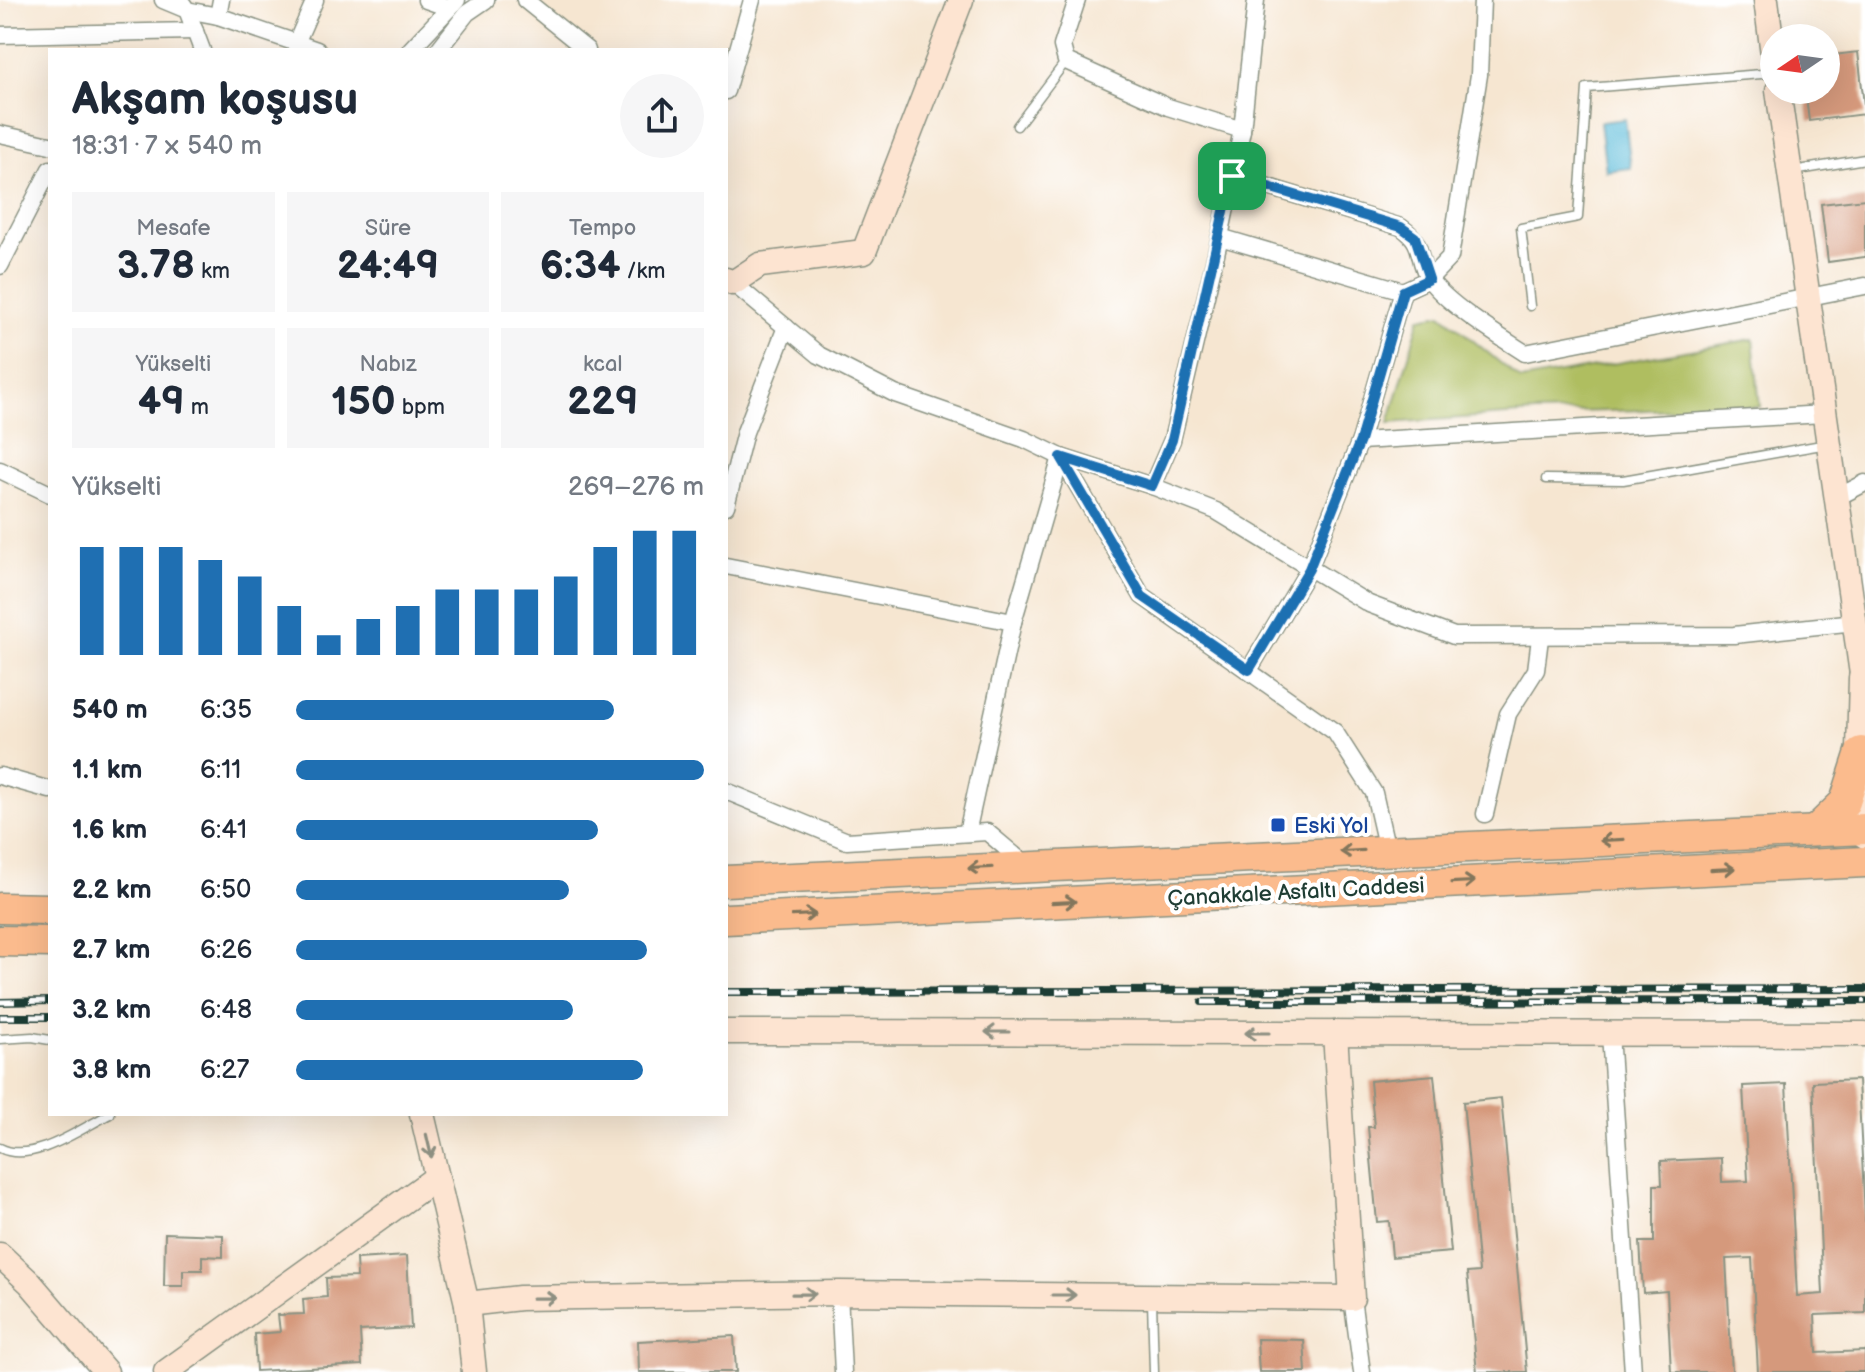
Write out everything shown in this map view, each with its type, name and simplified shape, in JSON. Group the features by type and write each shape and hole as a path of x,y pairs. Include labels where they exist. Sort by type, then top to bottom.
{"highway":[{"path":"1815,831 1845,802 1861,752"},
{"path":"728,881 1815,831 1862,832"},
{"name":"Çanakkale Asfaltı Caddesi","path":"728,919 1865,862"},
{"path":"0,908 48,909"},
{"path":"0,941 48,942"}],"street":[{"path":"163,0 220,8 313,48"},
{"path":"297,41 315,0"},
{"path":"426,0 453,4"},
{"path":"440,48 467,13 486,0"},
{"path":"525,0 585,48"},
{"path":"728,84 752,0"},
{"path":"961,0 864,252 760,265 730,282 819,355 895,394 1216,511 1369,604 1454,636 1734,635 1855,622"},
{"path":"1077,0 1062,46 1066,61 1168,107 1242,130"},
{"path":"1152,486 1172,440 1220,237 1242,130 1256,0"},
{"path":"1220,237 1403,291 1429,279 1450,257 1479,75 1482,0"},
{"path":"1766,0 1769,24"},
{"path":"412,48 453,4"},
{"path":"184,5 201,48"},
{"path":"0,35 195,31"},
{"path":"1780,104 1805,296 1864,679 1862,832"},
{"path":"0,134 47,141"},
{"path":"0,266 48,173"},
{"path":"1232,176 1401,227 1415,237 1429,279 1481,324 1525,353 1865,286"},
{"path":"1249,670 1309,569 1360,441 1403,291"},
{"path":"729,483 745,432 786,327"},
{"path":"1360,441 1823,414"},
{"path":"967,833 1013,622 1061,457"},
{"path":"1061,457 1142,596 1335,732 1374,793 1387,850"},
{"path":"0,470 48,493"},
{"path":"1836,498 1865,483"},
{"path":"728,566 1013,622"},
{"path":"1485,814 1508,714 1536,670 1540,638"},
{"path":"0,776 48,789"},
{"path":"728,792 847,841 987,832 1027,866"},
{"path":"728,1032 1865,1034"},
{"path":"1335,1033 1352,1298 1362,1372"},
{"path":"1610,1034 1633,1372"},
{"path":"422,1116 467,1304 474,1372"},
{"path":"166,1372 437,1177"},
{"path":"0,1255 30,1283 106,1372"},
{"path":"467,1304 520,1298 839,1293 1352,1298"},
{"path":"839,1293 843,1372"}],"lane":[{"path":"1017,126 1066,61"},
{"path":"1530,306 1521,228 1578,217 1587,88 1760,74"},
{"path":"1789,172 1865,159"},
{"path":"1546,479 1631,479 1828,444"},
{"path":"0,1039 48,1040"},
{"path":"0,1148 8,1152 40,1149 106,1116"},
{"path":"1152,1296 1154,1372"}],"green space":[{"path":"1441,314 1521,380 1753,339 1760,407 1535,413 1389,423 1420,318"}],"water":[{"path":"1625,119 1631,168 1606,171 1600,122"}],"building":[{"path":"1858,52 1865,114 1809,121 1807,104 1840,104 1840,54"},
{"path":"1865,199 1865,257 1828,262 1821,204"},
{"path":"1434,1075 1451,1252 1392,1257 1389,1221 1377,1222 1368,1127 1374,1127 1370,1081"},
{"path":"1858,1080 1865,1215 1865,1313 1815,1315 1817,1353 1865,1351 1865,1372 1758,1372 1752,1258 1726,1259 1732,1372 1671,1372 1667,1291 1643,1293 1640,1242 1654,1242 1654,1185 1662,1185 1661,1161 1721,1158 1722,1182 1748,1181 1743,1086 1786,1084 1797,1296 1823,1294 1813,1082"},
{"path":"1501,1098 1527,1372 1477,1372 1467,1273 1479,1272 1463,1102"},
{"path":"165,1233 223,1235 223,1257 202,1256 202,1270 183,1270 183,1286 164,1286"},
{"path":"407,1256 411,1328 360,1331 362,1365 256,1371 254,1334 280,1332 278,1315 304,1314 303,1299 327,1297 326,1278 357,1277 356,1259"},
{"path":"734,1336 736,1372 639,1372 638,1341"},
{"path":"1257,1339 1304,1340 1306,1372 1259,1372"}],"railway":[{"path":"728,992 1865,989"},
{"path":"0,1002 48,1001"},
{"path":"1202,1002 1865,1001"},
{"path":"0,1017 48,1017"}],"place":[{"name":"Eski Yol","path":"1278,825"}],"route":[{"path":"1232,176 1401,227 1415,237 1429,279 1403,291 1360,441 1309,569 1249,670 1142,596 1061,457 1152,486 1172,440 1232,176"}]}
